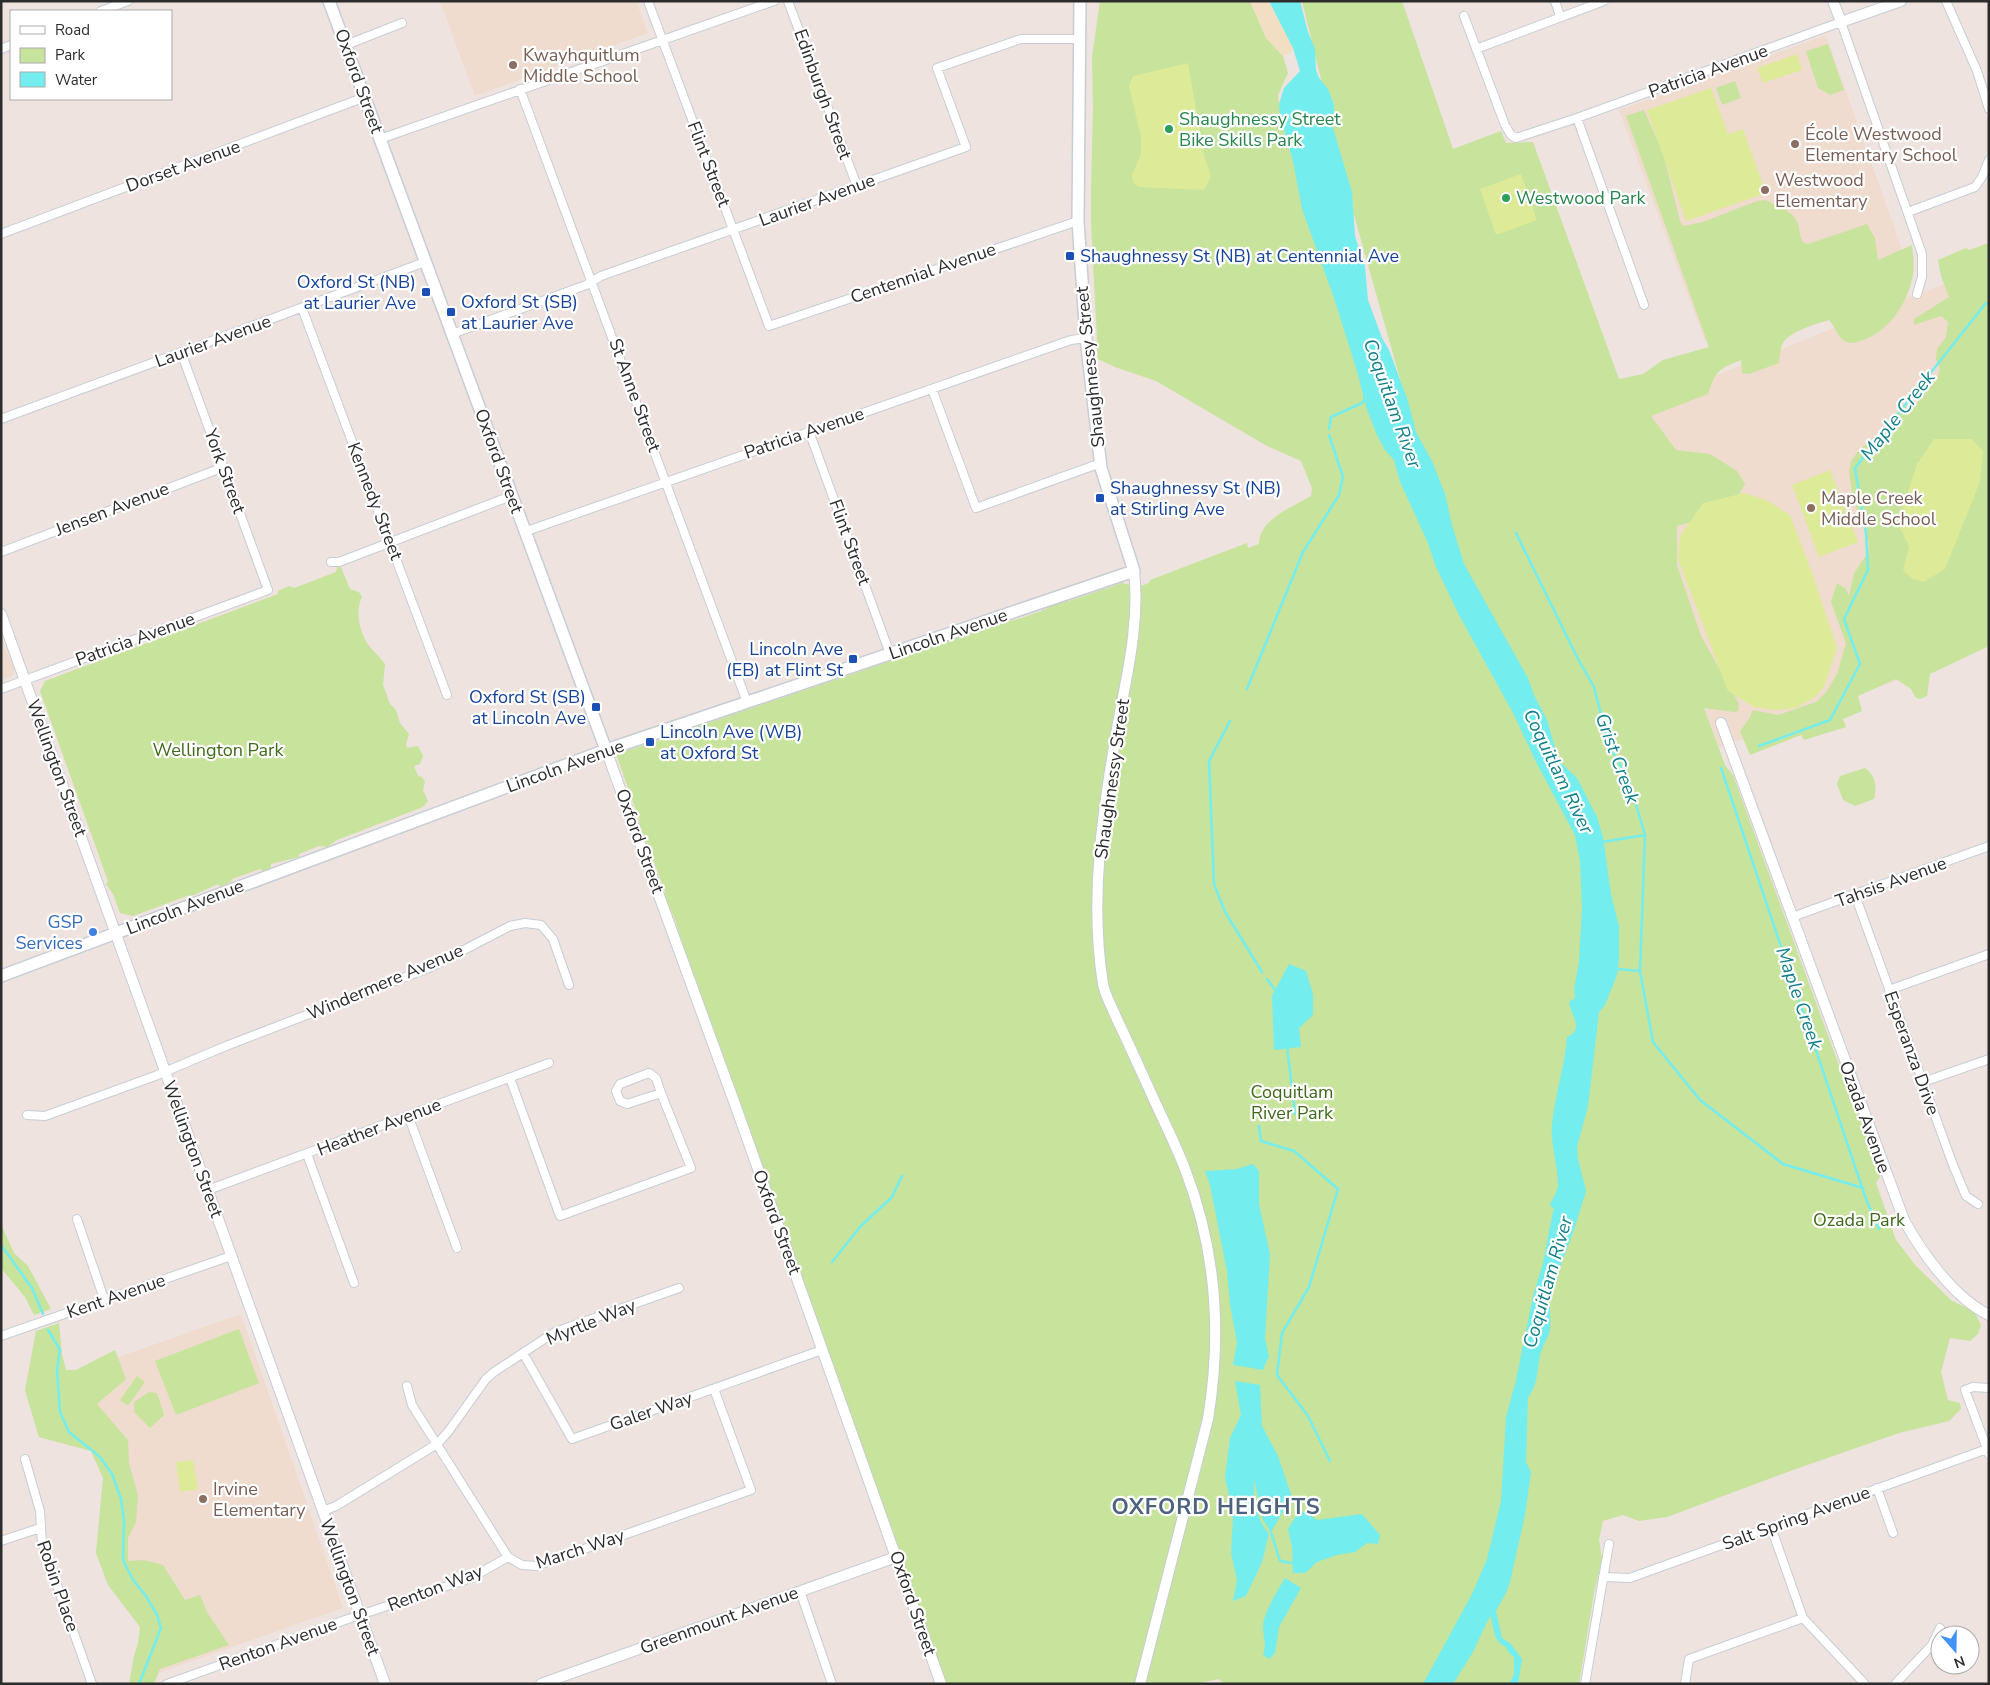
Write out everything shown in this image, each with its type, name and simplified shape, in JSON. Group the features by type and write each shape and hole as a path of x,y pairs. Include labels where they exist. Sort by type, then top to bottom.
{"main road":[{"name":"Oxford Street","path":"329,1 606,750"},
{"name":"Shaughnessy Street","path":"1080,1 1078,221 1086,338 1100,463 1134,571"},
{"name":"Lincoln Avenue","path":"1,976 606,750 1134,571"}],"street":[{"path":"104,10 128,1"},
{"name":"Flint Street","path":"648,1 768,326"},
{"path":"380,139 774,1"},
{"name":"Edinburgh Street","path":"788,1 857,186"},
{"path":"1555,1 1560,16"},
{"path":"1464,16 1476,49 1604,1"},
{"path":"1833,1 1922,254 1922,277 1917,294"},
{"name":"Patricia Avenue","path":"1476,49 1509,134 1514,137 1524,137 1901,1"},
{"path":"1946,1 1977,71 1989,109"},
{"path":"346,45 402,24"},
{"name":"Laurier Avenue","path":"452,334 593,282 601,276 966,148 937,68 1021,38 1080,39"},
{"name":"St Anne Street","path":"520,90 593,282 747,702"},
{"name":"Dorset Avenue","path":"1,234 365,97"},
{"path":"1577,118 1644,305"},
{"path":"1908,212 1975,187 1982,177 1989,160"},
{"name":"Centennial Avenue","path":"768,326 1078,221"},
{"name":"Laurier Avenue","path":"1,419 425,262"},
{"name":"Kennedy Street","path":"302,308 447,695"},
{"name":"Patricia Avenue","path":"524,532 1071,340 1086,338"},
{"name":"York Street","path":"181,352 268,590"},
{"path":"932,389 976,508 1100,463"},
{"name":"Flint Street","path":"809,431 890,654"},
{"name":"Jensen Avenue","path":"1,552 224,467"},
{"path":"331,562 339,562 511,496"},
{"name":"Shaughnessy Street","path":"1134,571 1136,588 1135,621 1103,811 1099,852 1098,949 1103,988 1182,1161 1193,1192 1211,1268 1216,1328 1215,1375 1208,1419 1140,1684"},
{"name":"Patricia Avenue","path":"1,689 268,590"},
{"name":"Wellington Street","path":"1,614 385,1684"},
{"name":"Ozada Avenue","path":"1721,723 1904,1220 1915,1241 1948,1282 1980,1311 1989,1315"},
{"name":"Oxford Street","path":"606,750 941,1684"},
{"name":"Tahsis Avenue","path":"1792,917 1989,846"},
{"name":"Esperanza Drive","path":"1855,895 1953,1165 1966,1196 1978,1204"},
{"name":"Windermere Avenue","path":"27,1115 45,1116 431,967 517,924 541,925 553,939 569,985"},
{"path":"1889,990 1989,954"},
{"path":"1923,1082 1989,1059"},
{"name":"Heather Avenue","path":"208,1190 549,1063"},
{"path":"510,1078 560,1216 691,1168 662,1092 656,1078 649,1073 620,1084 616,1091 620,1101 627,1104 662,1092"},
{"path":"408,1115 457,1248"},
{"path":"307,1154 354,1283"},
{"path":"77,1219 104,1299"},
{"name":"Kent Avenue","path":"1,1336 232,1256"},
{"name":"Myrtle Way","path":"323,1511 336,1506 437,1444 448,1432 486,1379 523,1353 565,1328 679,1288"},
{"name":"Galer Way","path":"523,1353 572,1439 822,1350"},
{"name":"March Way","path":"407,1386 412,1405 508,1557 522,1565 536,1566 750,1490 714,1389"},
{"path":"1988,1451 1965,1390 1973,1387 1989,1388"},
{"name":"Salt Spring Avenue","path":"1603,1577 1630,1578 1877,1488 1988,1451"},
{"name":"Robin Place","path":"25,1459 42,1519 40,1528 44,1552 92,1684"},
{"path":"1877,1488 1893,1533"},
{"path":"1,1541 40,1528"},
{"path":"1771,1528 1803,1618 1865,1684"},
{"path":"1585,1684 1609,1544"},
{"name":"Renton Way","path":"360,1615 472,1578 508,1557"},
{"name":"Greenmount Avenue","path":"542,1684 896,1557"},
{"path":"800,1591 832,1684"},
{"name":"Renton Avenue","path":"167,1684 360,1615"},
{"path":"1685,1684 1689,1660 1803,1618"},
{"path":"1895,1684 1930,1647"}],"shaded area":[{"name":"Kwayhquitlum Middle School","path":"440,1 636,1 648,33 475,96"},
{"name":"Westwood Elementary","path":"1826,35 1909,269 1705,341 1619,110"},
{"name":"Maple Creek Middle School","path":"1989,268 1989,597 1982,648 1719,748 1601,420 1631,410 1917,294"},
{"path":"1,637 15,668 13,675 1,681"},
{"name":"Irvine Elementary","path":"241,1314 343,1608 158,1673 103,1478 91,1451 39,1437 25,1390"}],"green space":[{"name":"Coquitlam River Park","path":"1100,1 1250,1 1266,38 1283,56 1288,73 1278,95 1281,120 1307,201 1429,482 1354,215 1302,1 1402,1 1453,149 1501,131 1506,143 1533,142 1619,379 1643,374 1663,360 1709,347 1626,116 1644,110 1663,153 1680,221 1683,226 1703,222 1757,201 1766,200 1784,209 1796,219 1800,236 1804,243 1808,244 1867,224 1875,238 1878,260 1912,245 1913,271 1906,298 1895,316 1880,331 1863,340 1852,343 1847,342 1838,335 1829,320 1811,326 1786,339 1781,347 1779,363 1749,374 1742,373 1741,360 1719,371 1713,380 1708,394 1651,416 1676,450 1710,454 1737,471 1745,484 1728,513 1677,526 1677,565 1701,636 1739,704 1738,711 1734,712 1704,708 1725,765 1733,775 1881,1175 1876,1183 1896,1240 1916,1266 1952,1301 1974,1311 1981,1325 1978,1334 1970,1341 1950,1338 1941,1372 1948,1400 1960,1403 1961,1409 1949,1421 1899,1433 1667,1517 1639,1521 1623,1515 1603,1521 1599,1540 1602,1559 1594,1593 1579,1684 1224,1684 1218,1679 1195,1684 944,1684 716,1047 710,1020 688,958 683,951 676,922 664,901 665,892 640,832 639,819 616,754 663,739 665,734 674,731 681,732 920,651 955,635 1031,615 1048,608 1064,598 1069,601 1122,583 1138,587 1149,583 1150,580 1247,543 1248,548 1259,544 1260,535 1271,521 1287,509 1311,496 1312,488 1301,461 1267,446 1156,381 1098,359 1091,190 1092,57"},
{"path":"1828,44 1844,90 1830,95 1818,88 1806,51"},
{"path":"1797,54 1802,70 1763,83 1757,68"},
{"name":"Shaughnessy Street Bike Skills Park","path":"1188,63 1204,155 1211,176 1204,190 1138,187 1133,182 1132,175 1141,154 1141,137 1129,86 1133,76"},
{"path":"1735,81 1741,98 1722,105 1716,88"},
{"path":"1711,88 1728,134 1743,129 1766,193 1686,221 1647,110"},
{"name":"Westwood Park","path":"1521,174 1537,220 1496,235 1480,189"},
{"path":"1989,243 1989,646 1930,674 1927,696 1920,699 1916,698 1911,689 1896,679 1858,696 1862,711 1843,719 1846,727 1804,740 1801,735 1750,755 1740,731 1753,710 1778,715 1816,702 1827,691 1837,674 1846,643 1831,602 1837,583 1846,589 1849,596 1854,573 1868,553 1869,543 1853,498 1849,472 1851,461 1859,450 1880,432 1905,406 1911,410 1936,380 1940,370 1936,359 1937,349 1946,337 1948,322 1941,316 1914,325 1914,319 1949,297 1941,276 1938,260 1966,248 1969,250"},
{"path":"1934,439 1972,439 1983,451 1980,482 1945,569 1924,582 1913,579 1903,571 1909,547 1898,523 1917,464"},
{"path":"1830,470 1858,542 1819,557 1792,485"},
{"path":"1744,493 1766,500 1790,515 1837,648 1824,687 1814,698 1795,708 1775,710 1754,707 1728,691 1678,559 1680,536 1703,503"},
{"name":"Wellington Park","path":"340,565 350,589 359,592 362,597 358,614 360,626 367,643 385,664 383,685 390,704 396,710 400,723 409,734 406,744 407,748 418,746 423,756 420,764 414,766 418,776 422,777 425,782 423,790 428,801 423,807 337,840 327,847 319,846 299,854 299,857 271,864 271,868 263,871 260,869 232,879 231,882 220,887 218,884 194,895 133,916 120,913 113,894 106,884 108,881 40,691 45,681 278,594 278,591 289,586 294,588 336,572 337,567"},
{"path":"1865,768 1869,771 1875,782 1874,799 1855,806 1843,800 1837,784 1840,776"},
{"path":"1,1224 14,1253 28,1266 51,1309 34,1315 25,1297 1,1268"},
{"path":"59,1323 62,1354 66,1370 76,1370 115,1350 126,1379 97,1404 128,1440 129,1463 138,1496 136,1522 128,1538 128,1561 144,1560 163,1565 185,1600 200,1595 207,1612 229,1645 160,1669 154,1684 129,1684 140,1627 108,1585 96,1553 103,1478 91,1451 39,1437 25,1390 36,1331"},
{"path":"239,1329 259,1383 176,1415 155,1361"},
{"path":"137,1376 145,1382 128,1406 120,1400"},
{"path":"149,1392 157,1393 164,1415 150,1428 134,1412 134,1402"},
{"path":"193,1460 198,1489 180,1492 176,1462"}],"sand":[{"path":"1250,1 1269,1 1293,48 1290,53 1283,56 1266,38"}],"water":[{"name":"Coquitlam River","path":"1269,1 1300,1 1308,32 1315,49 1316,70 1319,78 1328,89 1334,105 1333,128 1352,192 1355,236 1365,267 1368,300 1408,401 1416,432 1432,461 1445,494 1464,564 1528,678 1534,695 1547,720 1559,761 1577,778 1597,817 1603,837 1611,894 1619,926 1617,975 1605,1005 1599,1012 1588,1106 1577,1147 1586,1191 1557,1275 1558,1280 1550,1296 1548,1336 1540,1355 1536,1380 1528,1397 1526,1462 1531,1472 1525,1515 1510,1582 1496,1611 1502,1638 1511,1644 1522,1659 1518,1684 1509,1684 1514,1674 1514,1657 1496,1638 1490,1616 1473,1652 1453,1684 1423,1684 1472,1594 1487,1559 1501,1501 1506,1417 1516,1380 1533,1296 1543,1263 1554,1208 1550,1206 1558,1185 1552,1124 1567,1037 1572,1034 1576,1026 1569,1002 1575,998 1574,989 1579,962 1582,908 1580,861 1575,835 1537,764 1513,713 1459,615 1436,567 1428,543 1400,482 1394,460 1385,450 1377,435 1366,407 1357,371 1334,298 1302,209 1293,161 1280,116 1279,104 1284,88 1300,71 1293,48"},
{"path":"1289,964 1306,971 1313,994 1313,1015 1299,1028 1301,1047 1274,1050 1272,996"},
{"path":"1253,1164 1259,1171 1259,1204 1270,1254 1265,1339 1269,1356 1263,1370 1233,1365 1237,1342 1230,1305 1227,1271 1210,1185 1205,1171 1237,1169"},
{"path":"1235,1381 1260,1385 1262,1426 1278,1456 1293,1500 1284,1510 1271,1532 1263,1520 1254,1480 1256,1508 1264,1528 1269,1534 1262,1562 1246,1596 1233,1601 1237,1580 1231,1553 1233,1516 1225,1477 1230,1438 1241,1415"},
{"path":"1304,1511 1317,1520 1362,1514 1380,1535 1378,1544 1367,1543 1355,1552 1337,1555 1317,1562 1305,1573 1293,1573 1292,1547 1288,1529 1296,1516"},
{"path":"1285,1578 1301,1588 1279,1627 1275,1653 1269,1659 1263,1655 1265,1647 1264,1620"}],"waterway":[{"name":"Maple Creek","path":"1759,746 1830,720 1860,664 1844,619 1868,570 1866,533 1855,468 1986,303"},
{"path":"1329,429 1331,417 1362,403 1366,397"},
{"path":"1247,689 1303,552 1339,495 1343,477 1329,435"},
{"name":"Grist Creek","path":"1516,533 1577,657 1594,687 1609,745 1629,781 1645,835 1640,971 1653,1042 1700,1100 1783,1164 1863,1188"},
{"path":"1230,721 1209,761 1214,884 1225,912 1262,972"},
{"name":"Maple Creek","path":"1721,768 1866,1199 1879,1229"},
{"path":"1602,842 1645,835"},
{"name":"Grist Creek","path":"1617,969 1640,971"},
{"path":"1267,979 1277,993"},
{"path":"1287,1046 1295,1114"},
{"path":"1259,1126 1261,1141 1294,1151 1338,1189 1309,1287 1282,1333 1277,1375 1308,1416 1330,1461"},
{"path":"832,1262 860,1227 892,1197 902,1176"},
{"path":"1,1245 32,1288 43,1314"},
{"path":"48,1330 60,1350 57,1370 60,1412 69,1432 100,1457 112,1474 121,1499 124,1520 123,1560 133,1580 146,1596 157,1615 161,1628 139,1684"},
{"path":"1271,1532 1280,1561 1292,1563"}],"place":[{"name":"Kwayhquitlum Middle School","path":"513,65"},
{"name":"Shaughnessy Street Bike Skills Park","path":"1169,129"},
{"name":"École Westwood Elementary School","path":"1795,144"},
{"name":"Westwood Elementary","path":"1765,190"},
{"name":"Westwood Park","path":"1506,198"},
{"name":"Shaughnessy St (NB) at Centennial Ave","path":"1070,256"},
{"name":"Oxford St (NB) at Laurier Ave","path":"426,292"},
{"name":"Oxford St (SB) at Laurier Ave","path":"451,312"},
{"name":"Shaughnessy St (NB) at Stirling Ave","path":"1100,498"},
{"name":"Maple Creek Middle School","path":"1811,508"},
{"name":"Lincoln Ave (EB) at Flint St","path":"853,659"},
{"name":"Oxford St (SB) at Lincoln Ave","path":"596,707"},
{"name":"Lincoln Ave (WB) at Oxford St","path":"650,742"},
{"name":"GSP Services","path":"93,932"},
{"name":"Irvine Elementary","path":"203,1499"}],"district":[{"name":"OXFORD HEIGHTS","path":"1216,1506"}],"park label":[{"name":"Ozada Park","path":"1859,1220"}]}
